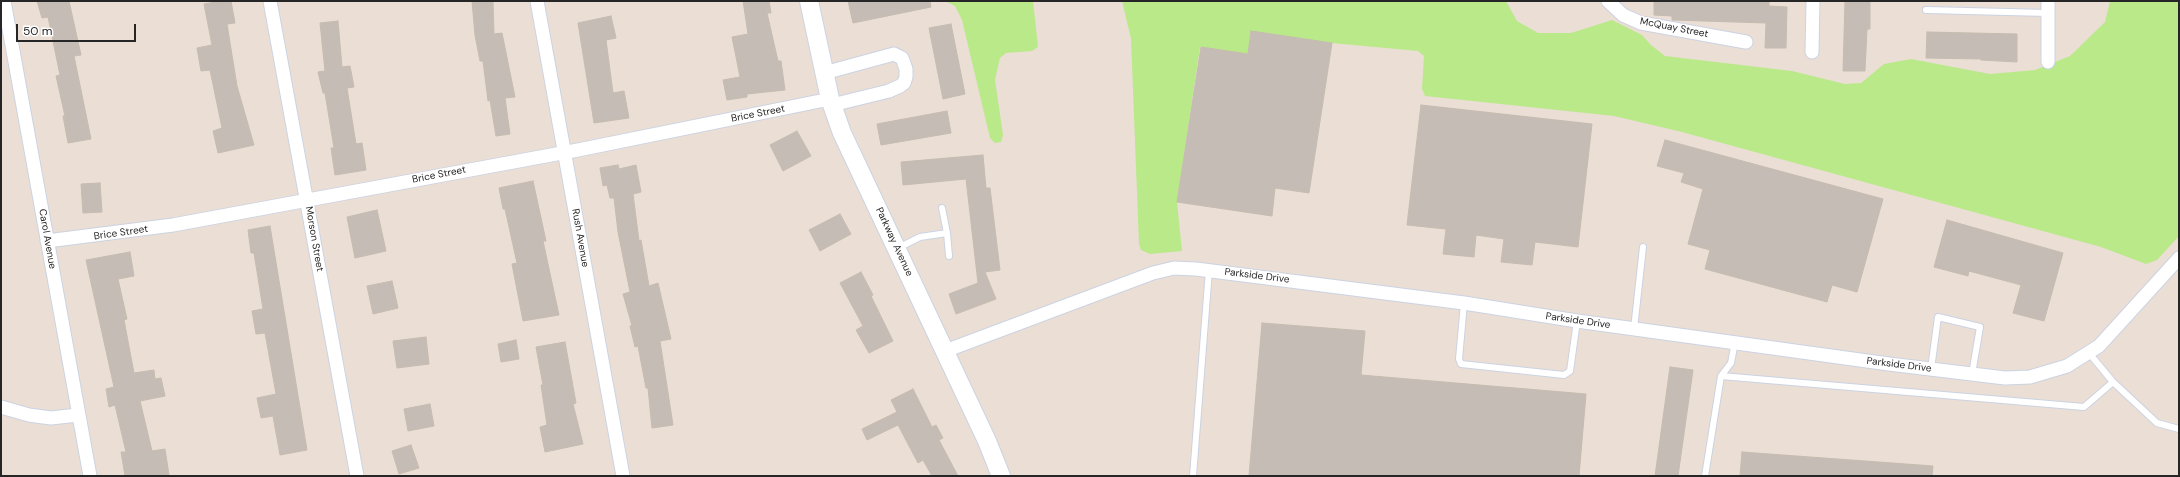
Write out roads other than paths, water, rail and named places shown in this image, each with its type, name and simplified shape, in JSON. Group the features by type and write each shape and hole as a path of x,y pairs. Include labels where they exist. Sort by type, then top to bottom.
{"street":[{"name":"Carol Avenue","path":"4,1 90,476"},
{"name":"Morson Street","path":"270,1 357,476"},
{"name":"Rush Avenue","path":"537,1 623,476"},
{"name":"Parkway Avenue","path":"809,1 831,102 842,133 987,441 1001,476"},
{"name":"McQuay Street","path":"1608,1 1623,15 1641,23 1746,42"},
{"path":"1812,52 1813,1"},
{"path":"2048,7 2048,62"},
{"name":"Brice Street","path":"47,241 173,225 889,91 904,83 906,77 906,70 902,58 894,54 824,73"},
{"name":"Parkside Drive","path":"945,351 1153,273 1174,268 1209,270 1464,304 1634,329 1930,369 2005,378 2030,377 2067,366 2089,353 2108,337 2179,258"},
{"path":"1,408 29,415 51,418 78,415"}],"lane":[{"path":"1926,10 2048,7"},
{"path":"942,208 947,233 949,256"},
{"path":"897,248 920,237 947,233"},
{"path":"1634,329 1643,247"},
{"path":"1194,476 1209,270"},
{"path":"1464,304 1459,358 1461,364 1564,375 1570,371 1577,321"},
{"path":"1930,369 1938,317 1980,327 1972,374"},
{"path":"1705,476 1721,376 1731,362 1735,342"},
{"path":"2089,353 2113,382 2157,423 2179,429"},
{"path":"1721,376 2084,408 2113,382"}]}
